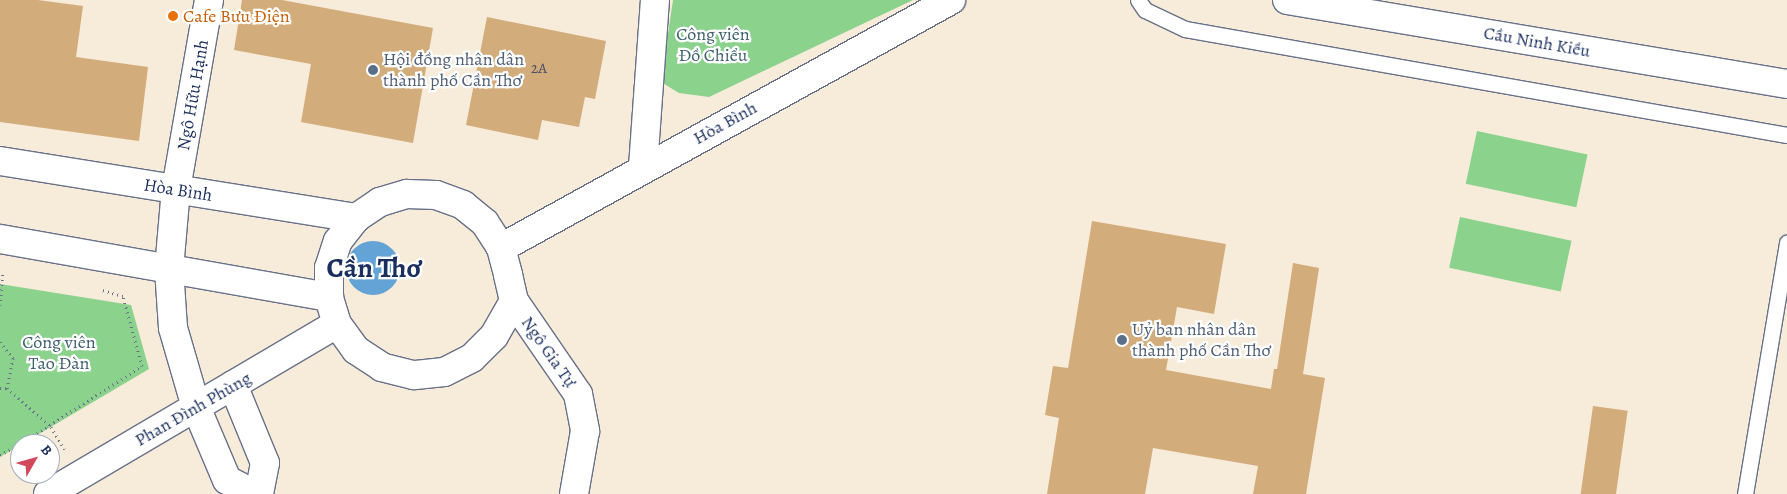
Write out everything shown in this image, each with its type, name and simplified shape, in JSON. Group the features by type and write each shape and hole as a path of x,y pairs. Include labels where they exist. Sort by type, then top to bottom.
{"street":[{"name":"Ngô Hữu Hạnh","path":"196,407 172,328 169,269 176,189 210,0"},
{"path":"643,167 655,0"},
{"name":"Hòa Bình","path":"501,248 643,167 951,0"},
{"name":"Cầu Ninh Kiều","path":"1287,0 1787,84"},
{"name":"Hòa Bình","path":"0,161 356,218"},
{"path":"407,194 436,195 463,205 485,223 501,248 514,301 494,336 472,358 444,372 413,375 382,367 356,350 337,324 329,297 329,268 338,241 356,218 380,202 407,194"},
{"path":"2,251 169,269 329,297"},
{"name":"Ngô Gia Tự","path":"514,301 578,394 585,431 574,494"},
{"name":"Phan Đình Phùng","path":"48,494 337,324"},
{"path":"233,385 265,463 259,494"},
{"path":"196,407 227,480 254,494"}],"lane":[{"path":"1138,0 1145,10 1185,29 1787,135"},
{"path":"1745,494 1787,242"}],"path":[{"path":"0,305 2,251"},
{"path":"38,434 142,366 123,296 96,288"},
{"path":"0,342 13,358 7,388"},
{"path":"0,388 7,388 51,427 80,475"}],"green space":[{"name":"Công viên Đồ Chiểu","path":"673,0 913,0 709,97 679,93 661,82"},
{"path":"1477,131 1588,154 1576,207 1466,184"},
{"path":"1460,217 1572,241 1561,292 1449,268"},
{"name":"Công viên Tao Đàn","path":"0,284 131,305 149,369 39,434 10,434 10,451 0,457"}],"water":[{"path":"368,241 378,241 388,245 396,253 400,268 396,283 388,291 378,295 368,295 358,291 350,283 346,273 346,263 350,253 358,245"}],"building":[{"path":"0,0 38,0 83,6 76,57 148,67 139,141 0,122"},
{"name":"Hội đồng nhân dân thành phố Cần Thơ","path":"242,0 282,0 433,28 413,143 301,122 311,64 234,50"},
{"path":"487,17 606,41 595,99 585,97 579,127 542,120 538,140 466,125"},
{"name":"Uỷ ban nhân dân thành phố Cần Thơ","path":"1092,221 1226,244 1214,314 1177,307 1166,370 1271,389 1274,369 1277,369 1293,263 1319,268 1303,374 1325,378 1306,494 1253,494 1258,466 1153,448 1145,494 1047,494 1059,418 1045,415 1053,366 1068,368"},
{"path":"1593,406 1628,411 1616,494 1581,494"}],"place":[{"name":"Cafe Bưu Điện","path":"173,16"},
{"name":"Hội đồng nhân dân thành phố Cần Thơ","path":"373,70"},
{"name":"Uỷ ban nhân dân thành phố Cần Thơ","path":"1122,340"}],"district":[{"name":"Cần Thơ","path":"374,268"}]}
